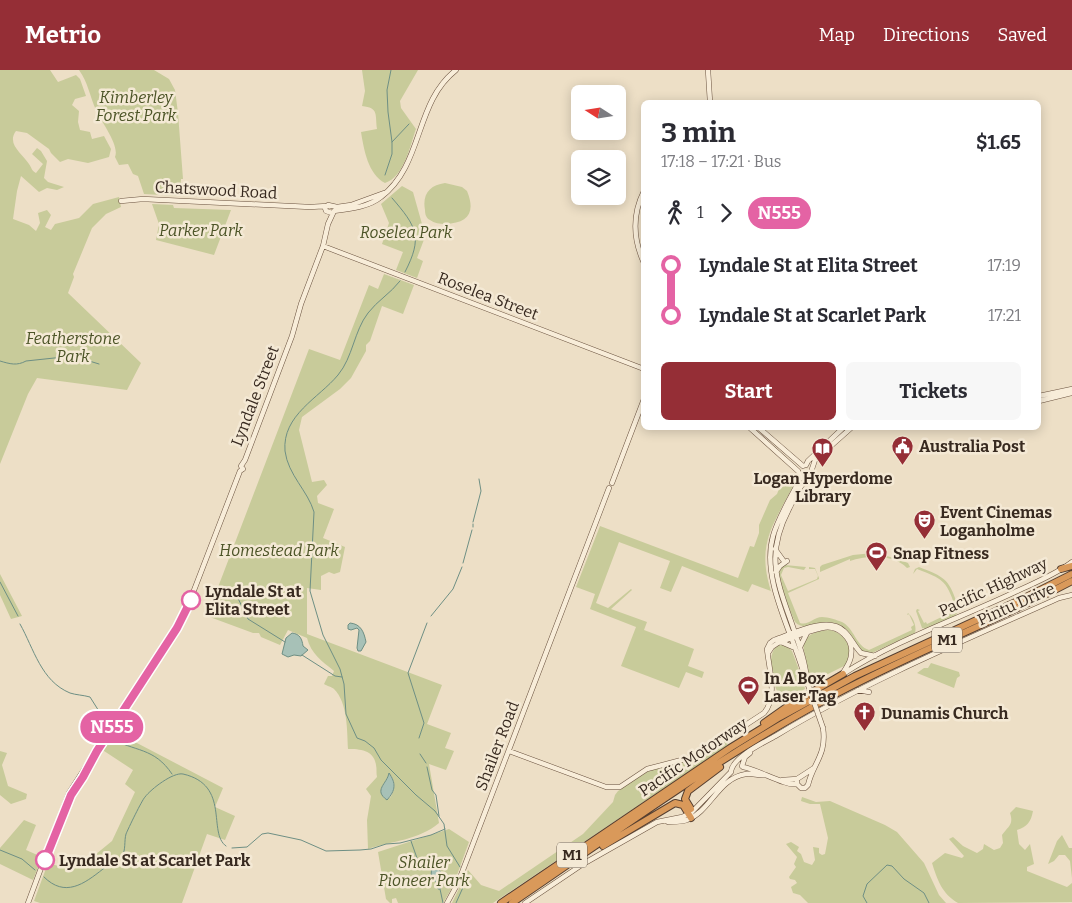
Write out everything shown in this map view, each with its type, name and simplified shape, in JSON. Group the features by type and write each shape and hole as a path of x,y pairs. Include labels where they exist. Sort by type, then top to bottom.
{"highway":[{"path":"1061,569 1072,566"},
{"name":"Pacific Motorway","path":"501,903 761,729 855,676 1072,574"},
{"name":"Pacific Motorway","path":"512,903 730,756 796,715 848,687 1072,581"},
{"path":"761,729 764,722 780,711 842,674"},
{"path":"693,813 687,806 685,799 687,792 727,762 730,756"},
{"path":"574,861 580,861 673,804 687,806 693,813"},
{"path":"682,818 687,806"}],"street":[{"name":"Chatswood Road","path":"121,201 135,199 196,202 205,200 330,210 370,203 382,197 398,181 407,166 430,102 448,76 456,70"},
{"path":"708,70 710,100"},
{"path":"641,198 634,224 636,240 641,254"},
{"path":"641,204 637,225 641,250"},
{"name":"Lyndale Street","path":"28,903 70,793 186,611 292,336 301,304 323,246 330,210"},
{"name":"Roselea Street","path":"323,246 641,367"},
{"path":"1041,396 1072,389"},
{"path":"1041,401 1072,393"},
{"name":"Shailer Road","path":"447,903 458,883 509,751 513,735 518,728 641,407"},
{"path":"752,430 800,474 808,479"},
{"path":"761,430 804,466 812,469"},
{"path":"797,782 801,788 805,788 808,785 822,751 823,728 807,682 798,647 772,578 770,548 776,526 804,466 841,430"},
{"path":"782,640 790,626 776,573 775,550 781,524 798,490 812,475 814,462 818,456 849,430"},
{"path":"775,550 785,561 776,573"},
{"name":"Pacific Highway","path":"842,674 875,656 983,607 1072,562"},
{"name":"Pintu Drive","path":"736,764 744,755 824,707 1059,598 1072,595"},
{"path":"509,751 612,788 624,785 641,772 654,766 693,757 706,751 764,713 770,705 772,695 767,648 770,643 794,636 823,624 835,625 845,631 861,653 875,656"},
{"path":"790,626 806,631 830,628 846,636 852,654 842,674"},
{"path":"798,647 806,631"},
{"path":"782,640 798,647"},
{"path":"858,690 869,692"},
{"name":"Pintu Drive","path":"743,766 746,757 757,747"},
{"path":"525,903 583,864 651,826 663,820 682,818 693,813 731,772 732,766 736,764 765,775"},
{"path":"742,774 743,766"},
{"path":"651,826 666,822 683,821 736,776 742,774 765,775 790,784 797,782 801,776 804,776 814,768"},
{"path":"731,772 736,776"},
{"path":"804,776 809,780"}],"green space":[{"name":"Featherstone Park","path":"0,70 50,70 58,82 76,75 80,79 86,96 75,99 72,105 79,111 78,122 80,130 90,132 92,139 104,136 111,149 109,157 88,163 68,159 60,162 49,149 27,133 16,131 13,136 14,145 33,171 36,173 43,164 32,154 37,148 47,161 44,178 48,182 64,187 57,190 47,188 39,192 21,176 13,219 29,225 36,231 40,223 38,213 47,210 51,215 45,227 51,230 55,224 79,218 93,204 119,197 121,207 106,214 92,228 73,274 74,277 68,293 141,363 127,390 37,378 28,394 0,464"},
{"name":"Kimberley Forest Park","path":"79,70 154,70 169,79 175,90 178,113 183,179 181,179 180,196 144,194 138,176 133,174 128,164 119,165 115,157 116,152 113,140 96,110"},
{"path":"362,70 418,70 400,101 401,108 416,129 402,168 392,180 385,183 374,174 371,168 361,132 377,129 374,110 362,106 365,91"},
{"path":"445,183 462,187 467,191 471,205 468,215 459,222 439,224 426,216 424,204 426,195 431,188"},
{"name":"Roselea Park","path":"402,186 413,192 422,224 446,233 445,235 428,229 417,258 423,261 417,278 396,270 403,252 382,244 389,223 381,204"},
{"name":"Parker Park","path":"152,204 173,205 174,208 231,210 214,255 156,240 159,224"},
{"name":"Homestead Park","path":"384,274 414,285 403,314 382,306 370,341 366,345 366,351 351,378 340,389 302,417 299,430 312,482 324,480 327,485 317,496 318,503 334,509 323,538 345,547 340,572 334,574 329,572 321,576 321,590 307,588 307,634 442,685 427,724 451,733 445,748 454,751 446,770 429,764 439,823 414,837 368,849 367,820 371,796 366,789 377,777 375,760 366,751 348,749 346,718 342,702 334,689 324,684 328,676 332,676 334,671 314,653 307,638 288,630 280,645 261,637 259,633 253,633 207,616 309,349 340,360 369,285 378,289","holes":["389,773 394,782 393,791 390,798 384,798 381,791"]},
{"path":"794,475 796,480 775,520 767,545 765,558 771,591 752,584 748,592 682,566 671,592 660,588 670,561 619,542 596,603 608,608 631,589 611,609 647,622 644,630 694,649 688,666 704,672 702,678 686,672 679,688 621,666 636,627 590,609 595,594 576,587 600,526 738,578 750,546 754,547 759,533 759,525 770,500"},
{"path":"863,554 891,557 908,563 910,567 907,568 895,560 872,557 850,561 850,559 820,572 822,565 853,555"},
{"path":"785,565 806,567 804,570 784,568 781,575 788,591 817,579 818,576 815,569 809,569 809,567 815,568 819,578 819,579 788,593 800,623 803,624 822,617 842,622 849,628 861,645 869,650 912,630 911,627 914,625 909,614 914,622 915,633 872,653 863,652 849,632 836,623 829,622 810,626 800,625 795,622 784,596 779,570"},
{"path":"919,567 946,581 958,607 957,613 952,618 926,629 922,628 917,609 920,610 918,611 924,623 926,622 927,624 952,612 951,609 955,606 949,590 942,581 917,569 913,574 915,569"},
{"path":"0,574 22,616 11,619 0,595"},
{"path":"830,630 841,635 847,643 849,654 846,665 816,680 811,686 807,673 803,643 815,633"},
{"path":"783,644 792,651 805,689 776,704 775,696 780,696 772,676 771,659 777,646"},
{"path":"931,663 959,672 960,676 957,678 954,688 917,673 924,668 928,668"},
{"path":"114,731 223,788 215,807 235,816 225,840 207,834 182,903 40,903 34,901 48,863 72,870 90,859 112,841 135,792 125,784 133,770 101,749"},
{"path":"726,741 728,745 493,903 452,903 468,870 481,885 499,891 583,834 613,802 618,791 647,772 697,758"},
{"path":"0,751 7,753 2,765 8,786 27,794 26,799 11,804 0,795"},
{"path":"802,797 816,802 830,801 897,832 924,863 939,895 946,903 808,903 800,895 793,893 791,887 797,883 789,877 796,867 794,864 797,857 786,844 791,842 799,847 797,851 801,854 804,862 812,865 815,860 813,847 819,848 819,853 822,855 825,854 828,838 820,804 810,804 801,801"},
{"path":"1016,807 1033,811 1028,824 1017,830 1019,844 1025,850 1030,844 1034,864 1027,867 1027,871 1067,887 1072,883 1072,902 958,903 944,891 932,863 945,853 962,858 964,856 949,839 953,837 963,846 977,853 983,849 984,844 994,850 1000,848 1003,843 1002,835 1011,823 1010,813"},
{"path":"24,820 36,825 26,850 42,857 33,880 0,864 0,848"},
{"name":"Shailer Pioneer Park","path":"449,829 469,842 453,886 443,903 398,903 396,898 392,899 392,903 390,903 386,899 378,852"},
{"path":"1062,835 1069,848 1072,848 1072,878 1070,861 1065,855 1059,855 1048,864 1057,841"}],"shaded area":[{"path":"350,623 357,625 364,635 366,642 361,651 358,651 357,648 359,630 357,628 348,629"},
{"path":"292,633 299,636 303,646 308,650 301,656 294,655 288,657 282,654 286,638"},
{"path":"389,773 394,786 387,800 381,793 381,790"},
{"path":"436,867 442,877 440,889 438,889 437,883 431,875 432,869"}],"waterway":[{"path":"385,175 392,154 387,90 391,70"},
{"path":"392,142 409,124"},
{"path":"392,198 407,217 415,233 414,250 405,272"},
{"path":"400,281 363,320 347,360 338,375 295,417 289,427 285,451 290,468 314,512 310,591 323,635 340,669 344,684 346,714 357,738 374,748 381,760 435,811 444,824 447,846 460,867"},
{"path":"0,361 16,364 26,361 73,356 99,364"},
{"path":"473,522 481,491 479,479"},
{"path":"463,563 472,530"},
{"path":"431,616 453,589 462,567"},
{"path":"0,582 18,616"},
{"path":"234,590 248,619 285,642"},
{"path":"419,738 424,723 408,673 427,623"},
{"path":"20,624 39,663 52,681 70,693 90,697 102,716 104,731"},
{"path":"302,655 335,676 342,677"},
{"path":"110,738 151,754 165,765 172,774"},
{"path":"420,754 426,763"},
{"path":"427,767 432,790 436,795 439,816"},
{"path":"44,877 59,887 67,888 82,884 118,860 123,854 126,834 143,799 162,782 179,774 198,780 207,788 213,798 218,831 221,840 226,846"},
{"path":"232,848 247,847 262,834 268,833 301,840 326,851 360,850 400,843 431,835 445,829"},
{"path":"411,841 418,861 428,864 433,869"},
{"path":"0,850 22,859 35,870"},
{"path":"867,903 863,896 867,884 887,865 892,866 904,879 924,893 929,903"},
{"path":"456,903 465,883 465,875"},
{"path":"440,889 443,903"}],"bus line":[{"name":"N555","path":"45,860 71,795 97,751 177,628 191,600"}],"place":[{"name":"Australia Post","path":"903,465"},
{"name":"Logan Hyperdome Library","path":"823,468"},
{"name":"Event Cinemas Loganholme","path":"924,540"},
{"name":"Snap Fitness","path":"877,572"},
{"name":"Lyndale St at Elita Street","path":"191,600"},
{"name":"In A Box Laser Tag","path":"748,706"},
{"name":"Dunamis Church","path":"865,732"},
{"name":"Lyndale St at Scarlet Park","path":"45,860"}]}
